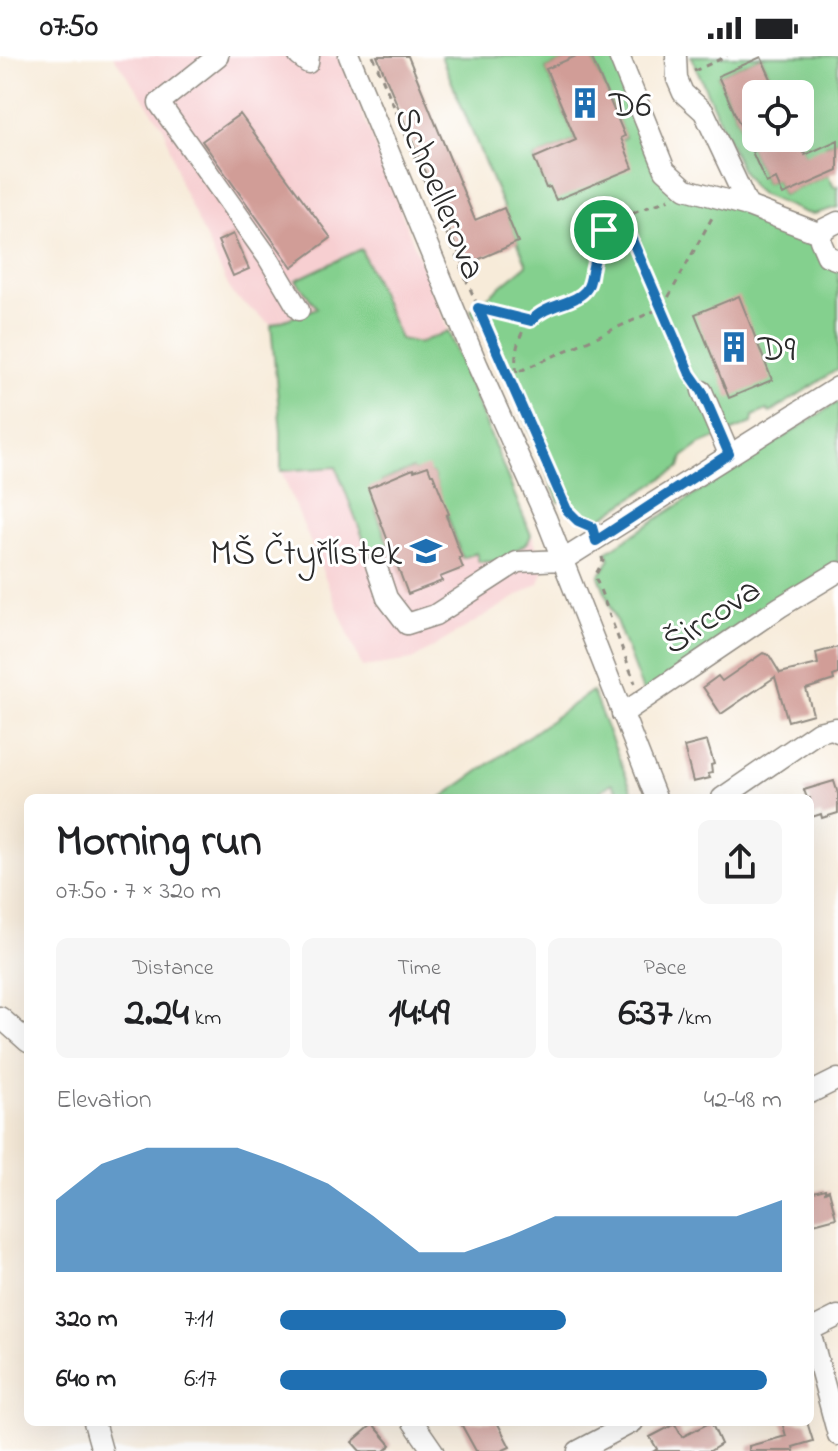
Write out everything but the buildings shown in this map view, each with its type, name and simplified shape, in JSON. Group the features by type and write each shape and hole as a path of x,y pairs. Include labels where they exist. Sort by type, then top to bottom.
{"street":[{"path":"218,56 159,103 267,256 299,310"},
{"path":"299,56 308,63 309,56"},
{"name":"Schoellerova","path":"349,56 477,364 563,560 654,794"},
{"path":"619,56 665,170 686,189 829,228 823,251 838,260"},
{"path":"676,56 677,79 683,93 704,112 748,206"},
{"path":"376,565 387,598 407,624 435,615 517,562 563,560 838,387"},
{"path":"702,391 729,454"},
{"name":"Šircova","path":"622,714 780,607 838,572"},
{"path":"728,794 818,732 836,728 838,732"},
{"path":"0,1017 24,1038"},
{"path":"814,1091 838,1079"},
{"path":"814,1328 838,1316"},
{"path":"814,1345 838,1435"},
{"path":"95,1426 102,1451"},
{"path":"416,1426 433,1451"},
{"path":"578,1451 625,1426"}],"path":[{"path":"373,56 478,308 567,510 578,521 592,527 603,561 595,576 643,702"},
{"path":"677,79 727,56"},
{"path":"517,373 515,357 522,332 545,308 576,298 585,291 604,230 686,189"},
{"path":"509,376 663,307 722,199"},
{"path":"623,219 690,374 702,391"},
{"path":"478,308 531,321"}],"shaded area":[{"path":"113,56 340,56 448,331 419,343 400,339 297,280 317,308 271,325 232,294 180,183 164,128"},
{"name":"MŠ Čtyřlístek","path":"479,405 545,568 539,583 412,660 362,667 281,471 336,466"}],"green space":[{"path":"441,56 576,56 546,69 576,140 534,158 547,188 625,137 591,56 615,56 665,173 808,238 822,261 838,270 838,369 770,413 767,410 753,416 752,423 701,444 683,457 680,467 598,520 583,519 566,499 559,502 483,315 475,317 471,310 527,265"},
{"path":"691,56 838,56 838,140 826,145 829,153 808,163 803,152 814,152 814,80 772,80 761,57 718,76 742,130 742,152 752,152 766,183 776,179 783,195 828,175 834,187 838,186 838,207 814,214 806,213 762,195 742,171"},
{"path":"361,249 400,339 419,343 448,331 531,535 528,542 500,561 479,562 476,553 462,558 433,474 412,469 382,481 376,511 391,553 372,561 336,467 281,471 281,432 271,325 317,308 296,280"},
{"path":"838,402 838,562 644,694 599,576 610,559 606,552"},
{"path":"592,691 633,794 621,794 612,783 597,794 447,794"}],"place":[{"name":"D6","path":"585,103"},
{"name":"D9","path":"734,347"},
{"name":"MŠ Čtyřlístek","path":"426,551"}],"route":[{"path":"623,219 690,374 702,391 729,454 596,541 592,527 578,521 567,510 478,308 531,321 545,308 576,298 590,282 604,230 623,219"}]}
